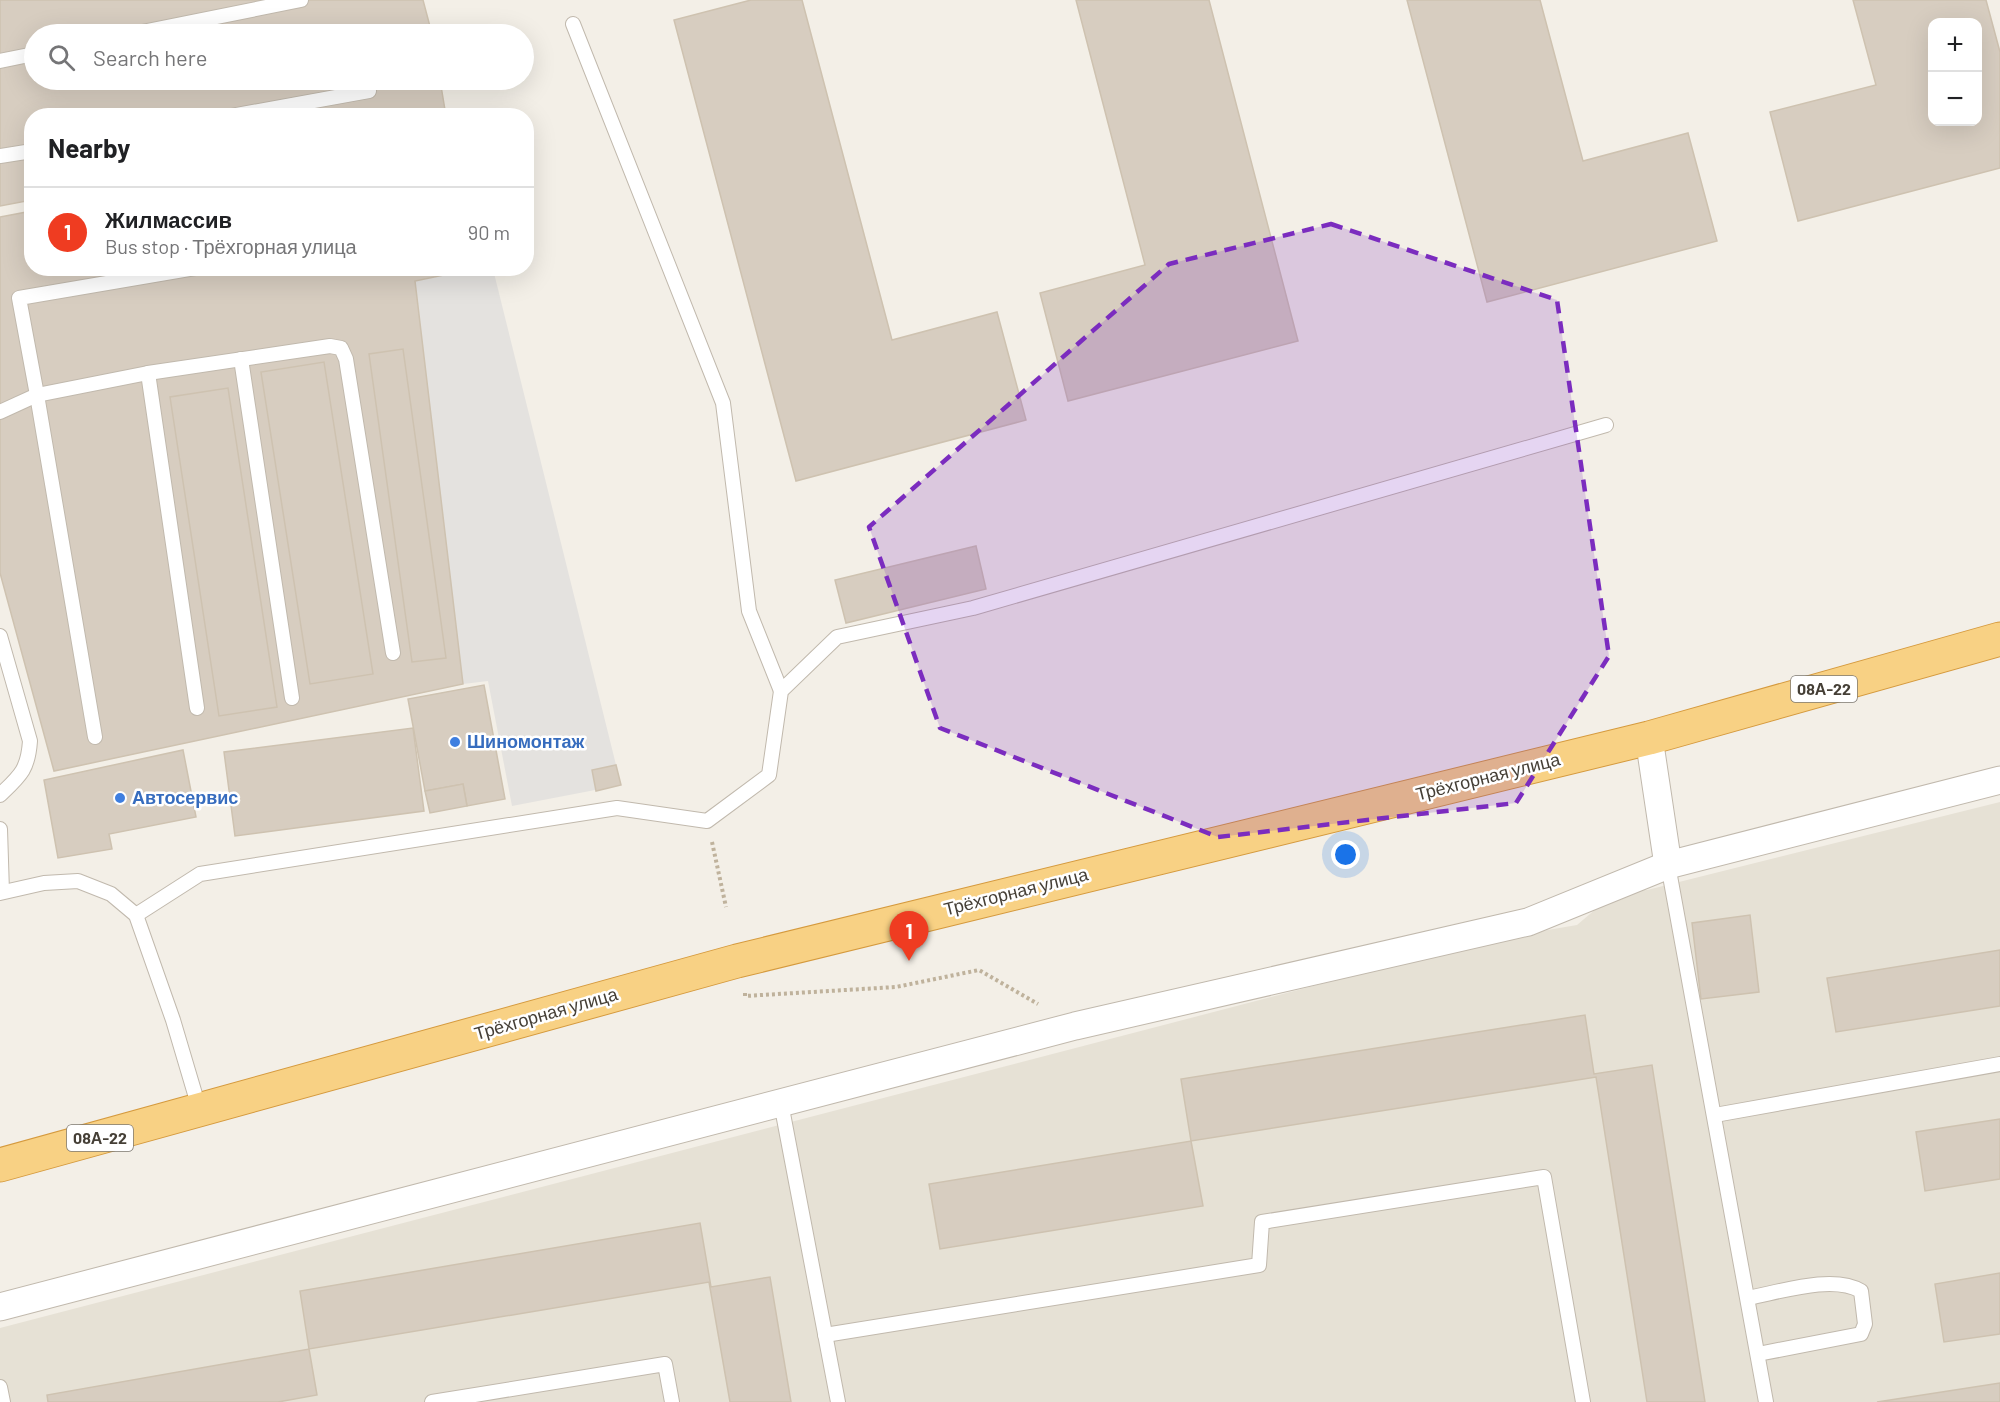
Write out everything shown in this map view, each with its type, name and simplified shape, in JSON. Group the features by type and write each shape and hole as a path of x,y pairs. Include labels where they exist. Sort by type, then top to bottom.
{"highway":[{"name":"Трёхгорная улица","path":"0,1165 737,961 1648,738 2000,639"}],"street":[{"path":"1648,738 1668,865"},
{"path":"0,1306 1075,1026 1528,922 1668,865 2000,780"}],"lane":[{"path":"182,24 301,0"},
{"path":"136,915 200,874 617,808 707,821 769,775 781,691 749,611 723,403 573,24"},
{"path":"0,61 24,56"},
{"path":"275,108 369,91"},
{"path":"0,156 24,152"},
{"path":"95,737 19,298 148,276"},
{"path":"0,412 37,395 148,373 330,346 341,348 346,358 393,653"},
{"path":"241,359 292,698"},
{"path":"148,373 197,708"},
{"path":"781,691 837,637 973,608 1606,425"},
{"path":"0,636 30,741 22,775 0,795"},
{"path":"0,829 1,893 44,883 78,881 111,894 136,915 173,1020 200,1111"},
{"path":"1668,865 1766,1402"},
{"path":"1715,1115 2000,1064"},
{"path":"781,1103 838,1402"},
{"path":"825,1335 1259,1265 1262,1222 1544,1177 1583,1402"},
{"path":"1748,1298 1831,1283 1850,1284 1861,1291 1865,1324 1861,1334 1758,1354"},
{"path":"432,1402 665,1364 672,1402"},
{"path":"0,1387 3,1402"}],"path":[{"path":"707,821 726,907"},
{"path":"744,988 745,996 896,987 979,970 1075,1026"}],"highlighted area":[{"path":"1331,224 1557,300 1609,656 1516,803 1218,837 940,728 869,527 1169,264"}],"shaded area":[{"path":"441,276 495,276 621,785 512,806 488,681 463,684 415,281"},
{"path":"2000,802 2000,1402 0,1402 0,1328 1494,939 1577,925 1617,891 1647,890"}],"building":[{"path":"0,0 423,0 429,24 24,24 24,90 442,90 445,108 24,108 24,202 0,206"},
{"path":"751,0 802,0 892,340 997,312 1026,420 796,481 674,20"},
{"path":"1076,0 1209,0 1298,341 1068,401 1040,293 1145,265"},
{"path":"1407,0 1540,0 1583,161 1688,133 1717,241 1487,302"},
{"path":"1853,0 1986,0 2000,52 2000,168 1798,221 1770,112 1876,85"},
{"path":"24,212 24,276 439,276 415,281 463,684 54,771 0,573 0,217"},
{"path":"403,349 446,658 412,662 369,354"},
{"path":"324,362 373,674 310,684 261,372"},
{"path":"228,388 277,707 219,716 170,397"},
{"path":"976,546 986,589 846,623 835,580"},
{"name":"Шиномонтаж","path":"484,685 505,799 467,806 463,784 425,791 408,699"},
{"path":"413,728 424,811 235,836 224,752"},
{"name":"Автосервис","path":"183,750 196,817 109,834 112,849 58,858 44,780"},
{"path":"616,765 621,785 596,791 592,770"},
{"path":"463,784 467,806 430,813 425,791"},
{"path":"1750,915 1759,992 1701,999 1692,923"},
{"path":"2000,950 2000,1006 1836,1032 1827,978"},
{"path":"1585,1015 1594,1074 1652,1065 1705,1402 1647,1402 1596,1077 1191,1141 1181,1079"},
{"path":"2000,1119 2000,1179 1925,1191 1916,1132"},
{"path":"1191,1141 1203,1206 940,1249 929,1184"},
{"path":"700,1223 711,1287 770,1277 791,1402 730,1402 709,1282 309,1349 300,1291"},
{"path":"2000,1273 2000,1334 1944,1342 1935,1284"},
{"path":"309,1349 317,1395 278,1402 48,1402 47,1395"},
{"path":"2000,1383 2000,1402 1877,1402"}],"place":[{"name":"Шиномонтаж","path":"455,742"},
{"name":"Автосервис","path":"120,798"},
{"name":"Жилмассив","path":"909,961"}]}
